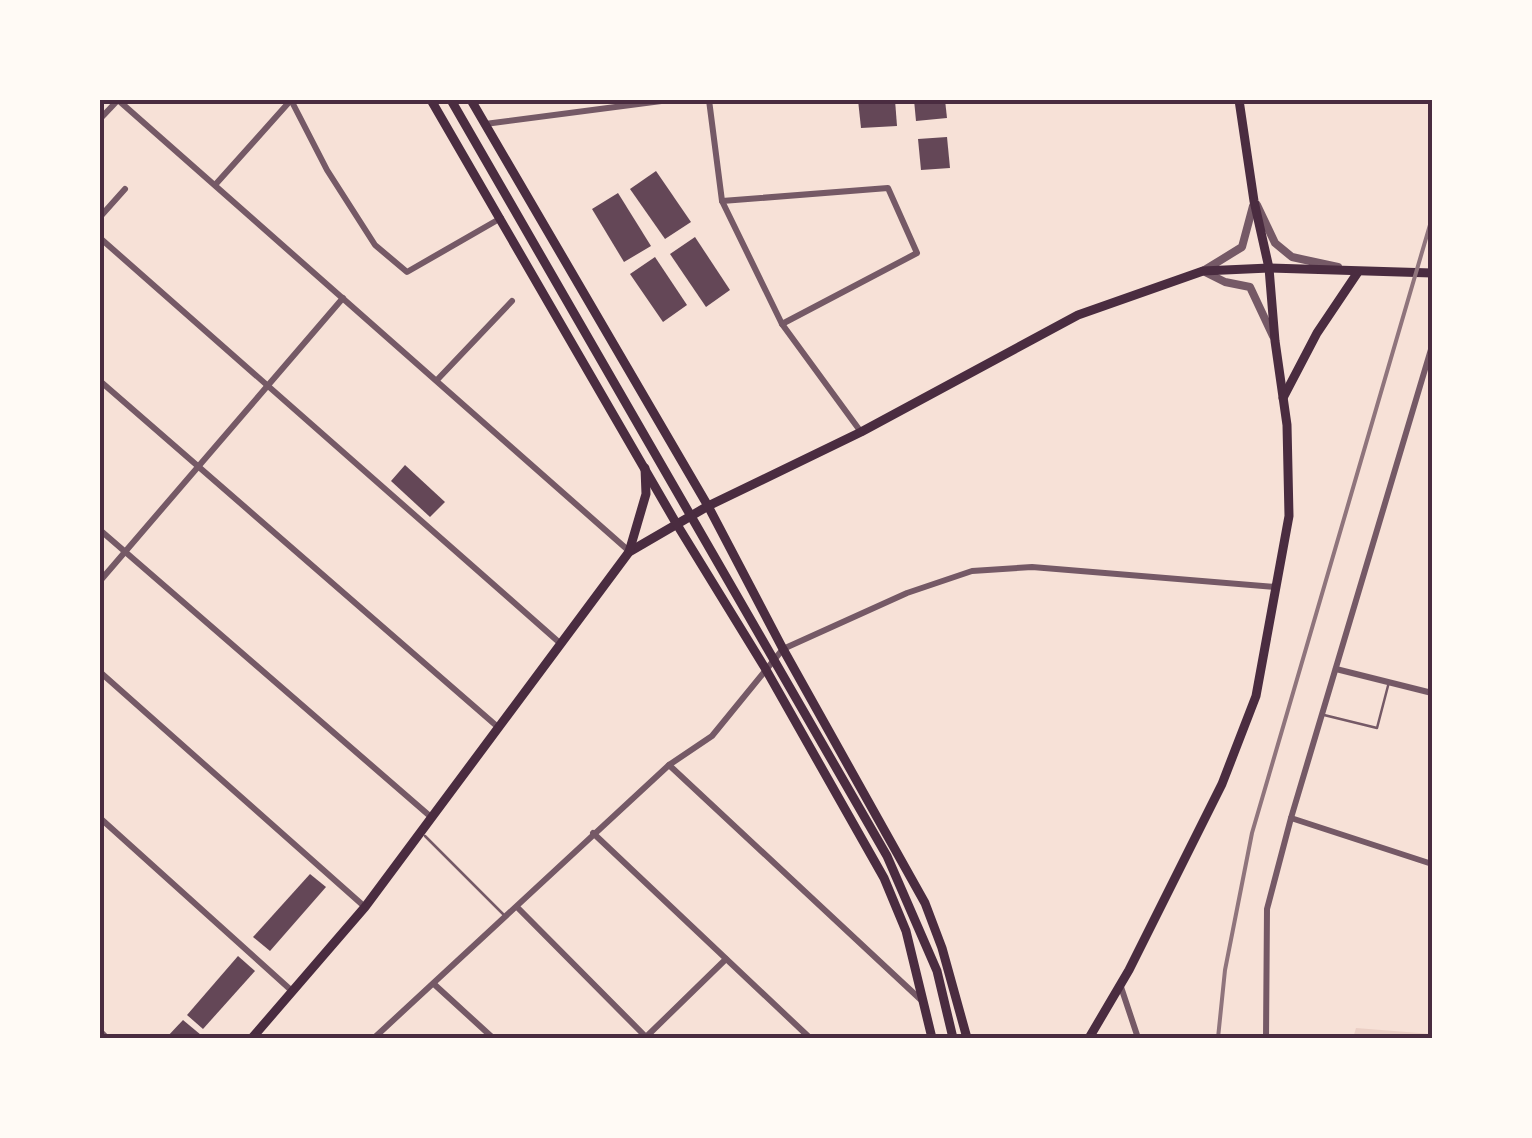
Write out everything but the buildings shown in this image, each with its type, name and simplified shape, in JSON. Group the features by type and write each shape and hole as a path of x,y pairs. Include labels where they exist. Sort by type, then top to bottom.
{"main road":[{"path":"432,100 884,878 906,932 932,1038"},
{"path":"451,100 887,856 937,971 953,1038"},
{"path":"470,100 708,506 924,903 942,948 967,1038"},
{"path":"1090,1038 1222,784 1256,696 1290,516 1287,425 1270,268 1254,202 1240,100"},
{"path":"526,262 556,244"},
{"path":"630,552 708,506 861,432 1078,315 1202,270 1432,273"},
{"path":"1283,398 1358,272"},
{"path":"252,1038 364,907 630,552 646,494 644,465"}],"street":[{"path":"100,119 118,100 630,552"},
{"path":"215,185 291,100 327,170 375,245 407,272 502,218"},
{"path":"484,124 669,100"},
{"path":"708,100 722,201 782,324 861,432"},
{"path":"722,201 888,188 917,253 782,324"},
{"path":"100,217 126,189"},
{"path":"1202,270 1242,247 1254,202"},
{"path":"1254,202 1276,243 1292,257 1358,272"},
{"path":"100,238 562,644"},
{"path":"1202,270 1225,282 1250,287 1275,342"},
{"path":"100,580 342,298"},
{"path":"437,380 512,301"},
{"path":"1266,1038 1267,910 1432,346"},
{"path":"100,380 499,728"},
{"path":"100,530 432,816"},
{"path":"374,1038 669,764 712,736 783,649 907,593 972,571 1032,568 1277,588"},
{"path":"1336,669 1432,692"},
{"path":"100,672 364,907"},
{"path":"669,764 926,1004"},
{"path":"100,818 292,990"},
{"path":"1291,818 1432,864"},
{"path":"593,833 810,1038"},
{"path":"516,907 646,1038 726,959"},
{"path":"1120,984 1138,1038"},
{"path":"435,985 493,1038"},
{"path":"100,1031 108,1038"}],"lane":[{"path":"1322,714 1376,728 1390,682"},
{"path":"420,832 506,917"}],"shaded area":[{"path":"1356,1028 1432,1034 1432,1038 1353,1038"}],"railway":[{"path":"1218,1038 1225,970 1252,833 1432,218"}]}
